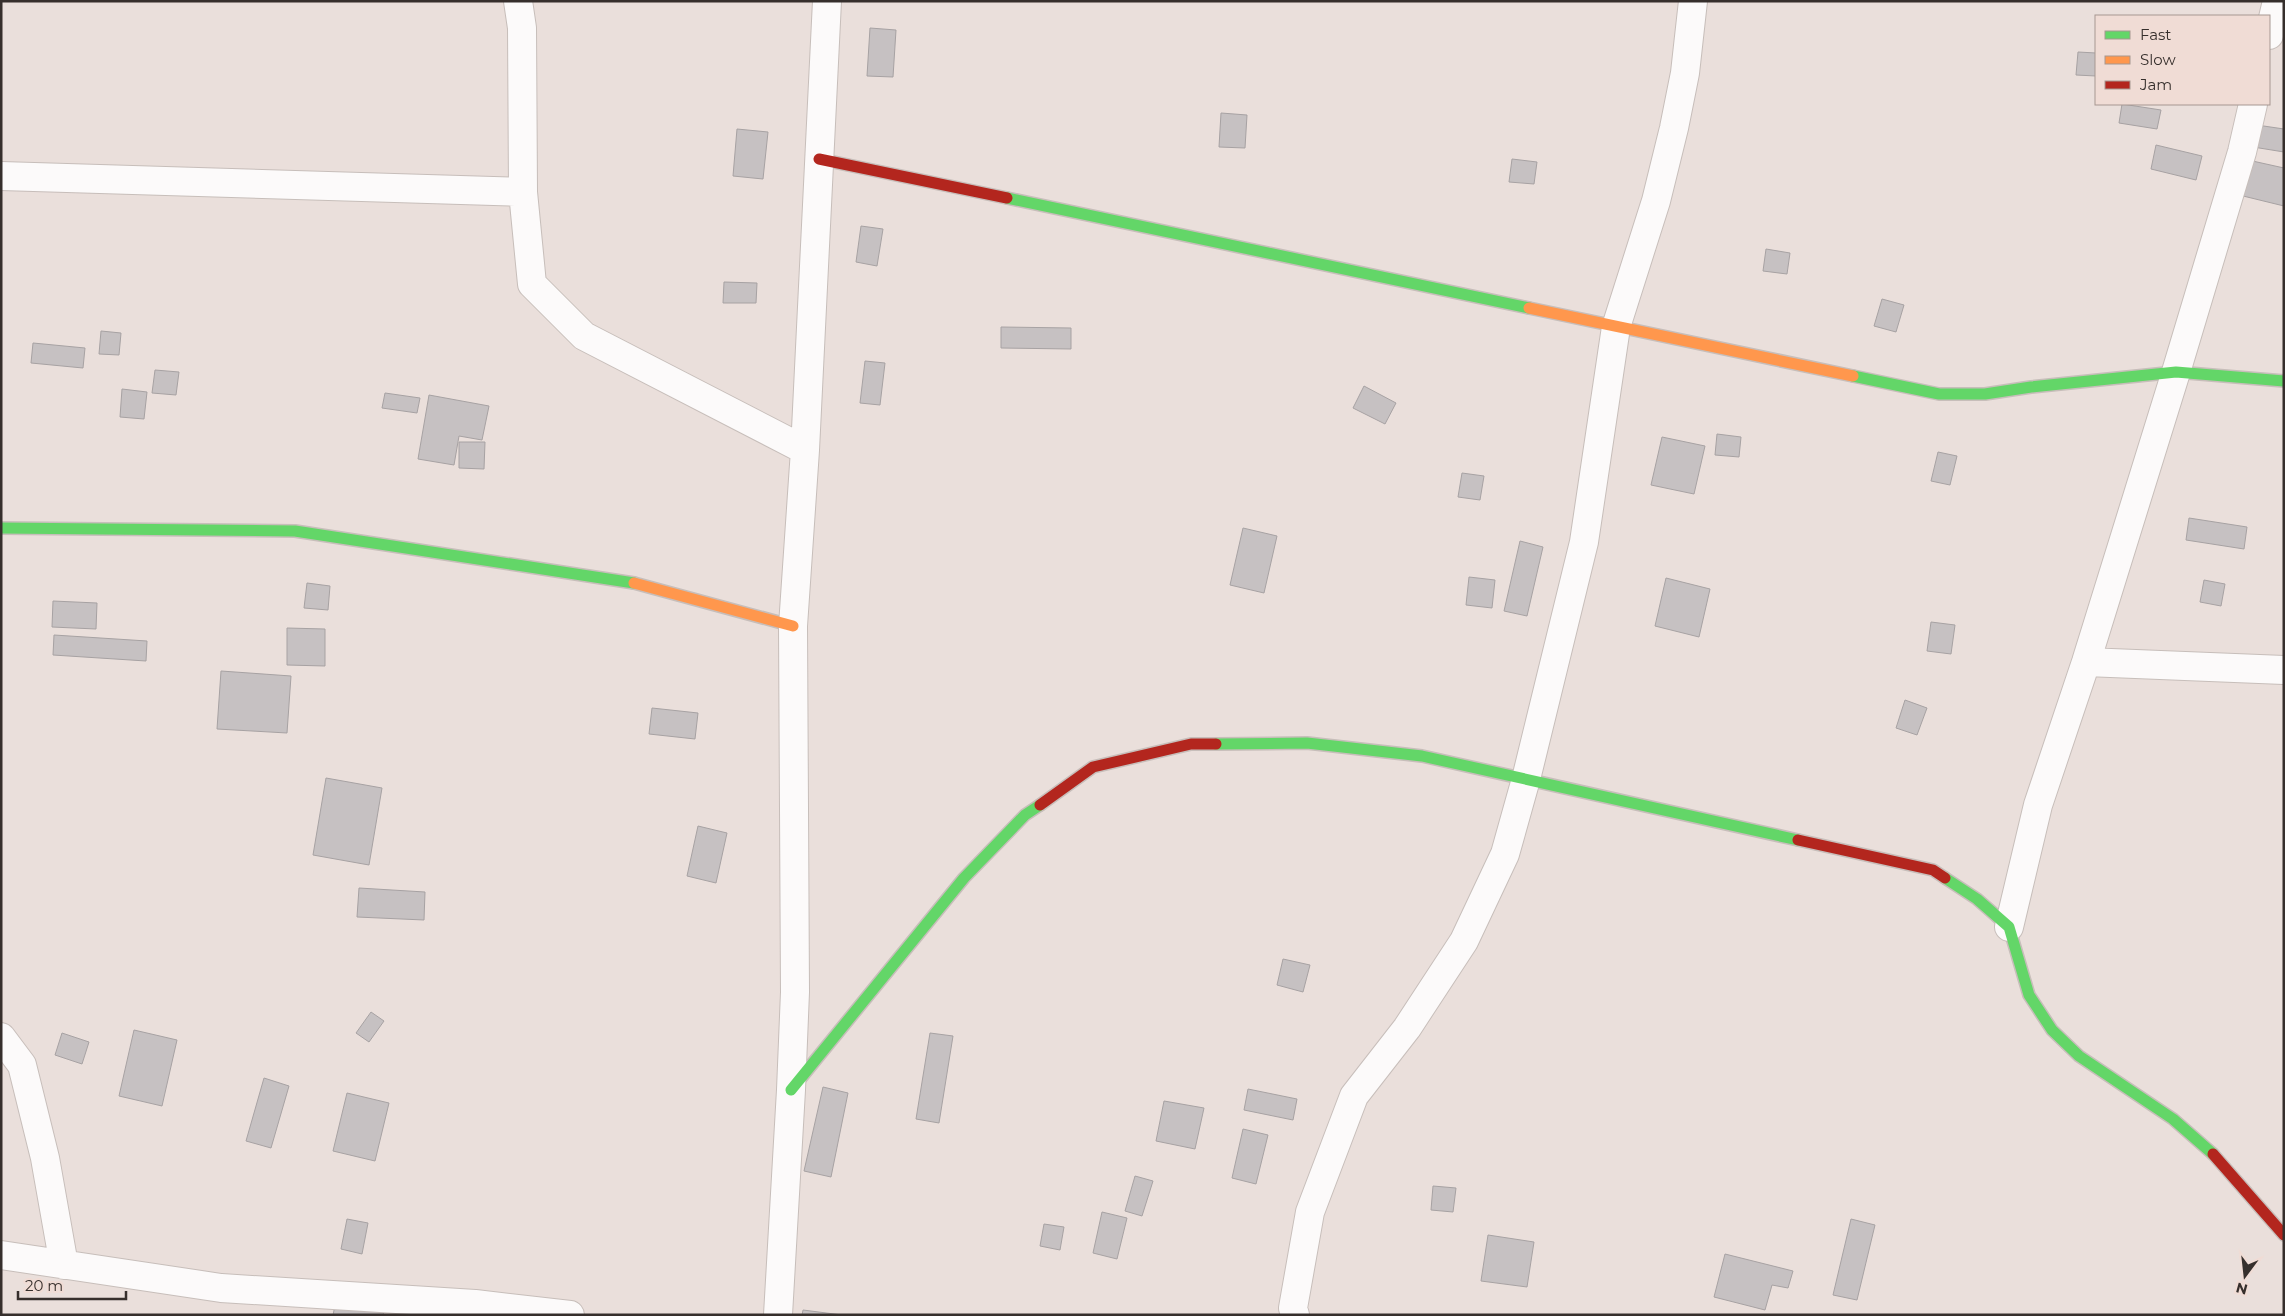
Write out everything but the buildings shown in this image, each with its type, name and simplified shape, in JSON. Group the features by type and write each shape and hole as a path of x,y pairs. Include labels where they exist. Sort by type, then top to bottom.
{"street":[{"path":"518,1 522,28 523,192 532,284 584,336 805,450"},
{"path":"778,1315 795,992 793,626 805,450 827,1"},
{"path":"1295,1315 1293,1308 1310,1212 1354,1096 1407,1028 1464,941 1505,854 1526,779 1584,542 1616,327 1656,201 1674,128 1685,73 1693,1"},
{"path":"2270,30 2276,1"},
{"path":"2253,105 2242,152 2176,372 2086,662 2038,805 2009,926 2029,995 2052,1030 2079,1056 2173,1119 2209,1150 2284,1235"},
{"path":"819,159 1939,394 1986,394 2031,387 2176,372 2284,381"},
{"path":"1,176 523,192"},
{"path":"1,528 294,530 642,584 793,626"},
{"path":"2086,662 2284,670"},
{"path":"791,1090 964,878 1026,815 1093,767 1192,744 1307,743 1422,756 1526,779 1933,870 1977,899 2009,926"},
{"path":"1,1037 22,1065 45,1158 64,1265"},
{"path":"1,1255 221,1288 475,1304 570,1315"}],"traffic: fast":[{"path":"1007,198 1529,308"},
{"path":"1853,376 1939,394 1985,394 2031,387 2176,372 2284,381"},
{"path":"1,528 295,531 634,583"},
{"path":"1216,744 1307,743 1422,756 1798,840"},
{"path":"791,1090 964,878 1025,815 1040,805"},
{"path":"1945,878 1977,899 2009,927 2029,995 2052,1030 2079,1056 2173,1119 2213,1154"}],"traffic: slow":[{"path":"1529,308 1853,376"},
{"path":"634,583 793,626"}],"traffic: jam":[{"path":"819,159 1007,198"},
{"path":"1040,805 1093,767 1191,744 1216,744"},
{"path":"1798,840 1933,870 1945,878"},
{"path":"2213,1154 2284,1235"}]}
